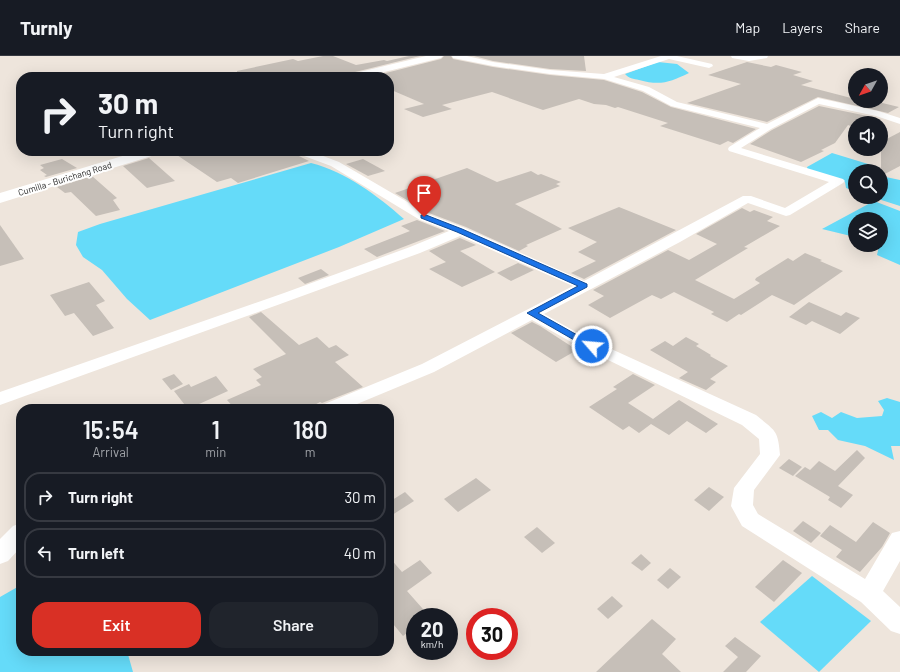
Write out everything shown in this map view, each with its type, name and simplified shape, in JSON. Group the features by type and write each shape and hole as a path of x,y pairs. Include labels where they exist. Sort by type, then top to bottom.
{"main road":[{"path":"372,72 438,56"},
{"name":"Cumilla - Burichang Road","path":"0,198 137,156"}],"street":[{"path":"456,56 493,64 550,72 605,77 646,89 674,104 768,127"},
{"path":"605,77 668,56 709,66"},
{"path":"735,56 749,59 764,56"},
{"path":"340,404 428,368 675,239 746,199 786,212 839,181 733,149 768,127 818,101 878,114 900,121"},
{"path":"313,156 335,164 424,217 460,231 584,286"},
{"path":"0,399 415,250 460,231"},
{"path":"531,313 579,340 749,420 769,437 770,455 744,488 742,506 750,520 869,594 900,623"},
{"path":"0,554 16,537"},
{"path":"869,594 900,540"}],"water":[{"path":"658,62 677,64 689,73 671,81 659,83 633,79 625,74"},
{"path":"832,153 868,164 848,164 848,189 846,188 845,182 808,171 807,167"},
{"path":"311,163 337,172 361,186 404,219 339,247 150,320 127,299 102,270 83,257 76,245 78,232 100,224"},
{"path":"888,177 900,180 900,206 888,202"},
{"path":"868,204 882,204 900,211 900,265 877,255 878,252 888,252 888,212 854,212"},
{"path":"848,215 848,235 822,229"},
{"path":"887,398 900,402 900,446 891,446 894,460 865,446 838,440 828,430 819,430 812,416 821,412 832,418 841,412 857,418 882,416 884,410 878,401"},
{"path":"812,576 871,621 819,672 760,622"},
{"path":"16,588 16,656 128,656 133,672 0,672 0,597"}],"building":[{"path":"323,56 333,56 356,65 384,60 387,61 409,56 420,56 355,72 237,72 293,59 298,61"},
{"path":"444,56 451,56 453,59 493,67 550,75 604,80 642,92 671,107 756,129 733,143 728,141 720,145 660,126 668,123 618,107 615,108 606,105 594,104 579,99 543,110 492,92 442,105 452,109 423,117 404,109 424,104 394,91 394,72 390,72 441,59"},
{"path":"474,56 584,56 586,71 550,69 493,61"},
{"path":"747,62 771,67 776,65 802,72 793,75 813,81 801,85 848,97 848,104 818,97 767,122 687,103 741,84 708,75"},
{"path":"888,104 899,107 888,113 866,108 888,108"},
{"path":"819,106 867,116 848,116 848,125 835,143 821,150 824,151 801,162 750,144 772,130"},
{"path":"900,132 900,166 888,172 888,164 881,164 881,156 888,156 888,138"},
{"path":"178,156 299,156 309,161 238,183 231,178 217,182"},
{"path":"149,158 175,181 147,188 123,166"},
{"path":"62,159 77,168 46,177 44,176 47,175 40,170 44,168 40,165"},
{"path":"363,159 385,171 368,176 346,164"},
{"path":"467,168 497,182 531,171 538,175 541,174 561,182 556,184 560,186 515,204 562,229 526,245 528,246 519,251 466,227 429,213 395,193"},
{"path":"92,176 117,198 113,200 120,210 96,216 71,192 65,193 57,187"},
{"path":"619,207 676,230 584,279 571,273 596,261 578,252 597,242 568,228"},
{"path":"742,208 750,212 754,210 773,217 767,221 780,226 744,247 748,248 695,280 734,299 760,283 755,280 756,278 788,258 793,261 805,253 843,271 794,305 772,295 741,315 739,314 727,322 711,314 714,312 674,292 661,299 652,295 610,318 588,305 604,296 593,290 668,250 689,260 717,244 696,234"},
{"path":"417,220 445,231 377,257 364,249 410,231 401,226"},
{"path":"0,225 24,259 0,266"},
{"path":"460,238 476,245 460,251 495,272 462,287 429,269 446,262 429,251"},
{"path":"518,263 534,270 511,281 497,273"},
{"path":"321,269 329,275 305,284 298,278"},
{"path":"89,282 105,301 96,305 114,328 93,336 74,313 65,316 50,295"},
{"path":"809,302 841,316 846,312 860,318 840,334 812,321 806,325 789,317"},
{"path":"261,312 299,345 317,337 329,348 336,345 349,355 335,362 363,387 316,404 231,404 227,400 261,385 256,380 262,377 253,369 286,354 249,317"},
{"path":"532,322 577,350 556,362 511,333"},
{"path":"686,337 699,344 696,346 711,355 710,356 728,366 710,379 716,382 706,390 679,378 688,372 650,350 665,341 673,346"},
{"path":"174,374 183,384 171,390 162,379"},
{"path":"633,374 655,385 628,403 653,419 679,400 718,424 706,433 687,421 669,435 651,424 639,433 629,426 623,430 589,407 617,389 613,387"},
{"path":"216,376 228,391 199,404 184,404 174,391 189,384 191,387"},
{"path":"857,450 865,458 838,486 853,495 841,508 828,500 830,497 795,476 805,467 810,470 819,461 835,471"},
{"path":"789,459 802,467 793,476 779,468"},
{"path":"476,478 491,490 458,512 444,499"},
{"path":"709,487 724,497 709,511 694,500"},
{"path":"405,492 414,501 394,514 394,499"},
{"path":"803,521 821,533 811,543 793,531"},
{"path":"873,522 890,533 882,547 860,572 836,557 842,550 820,536 830,525 856,542"},
{"path":"537,527 555,543 542,553 524,537"},
{"path":"641,554 651,563 642,571 631,563"},
{"path":"420,560 432,573 407,591 422,608 406,608 406,634 403,636 394,625 394,563 402,572"},
{"path":"783,560 802,573 774,602 755,587"},
{"path":"670,568 681,577 668,589 657,580"},
{"path":"612,596 623,606 608,619 597,609"},
{"path":"652,619 676,639 662,654 681,672 596,672"},
{"path":"735,637 761,656 746,672 723,672 738,657 725,646"}],"route":[{"path":"424,217 460,231 584,286 531,313 592,346"}]}
